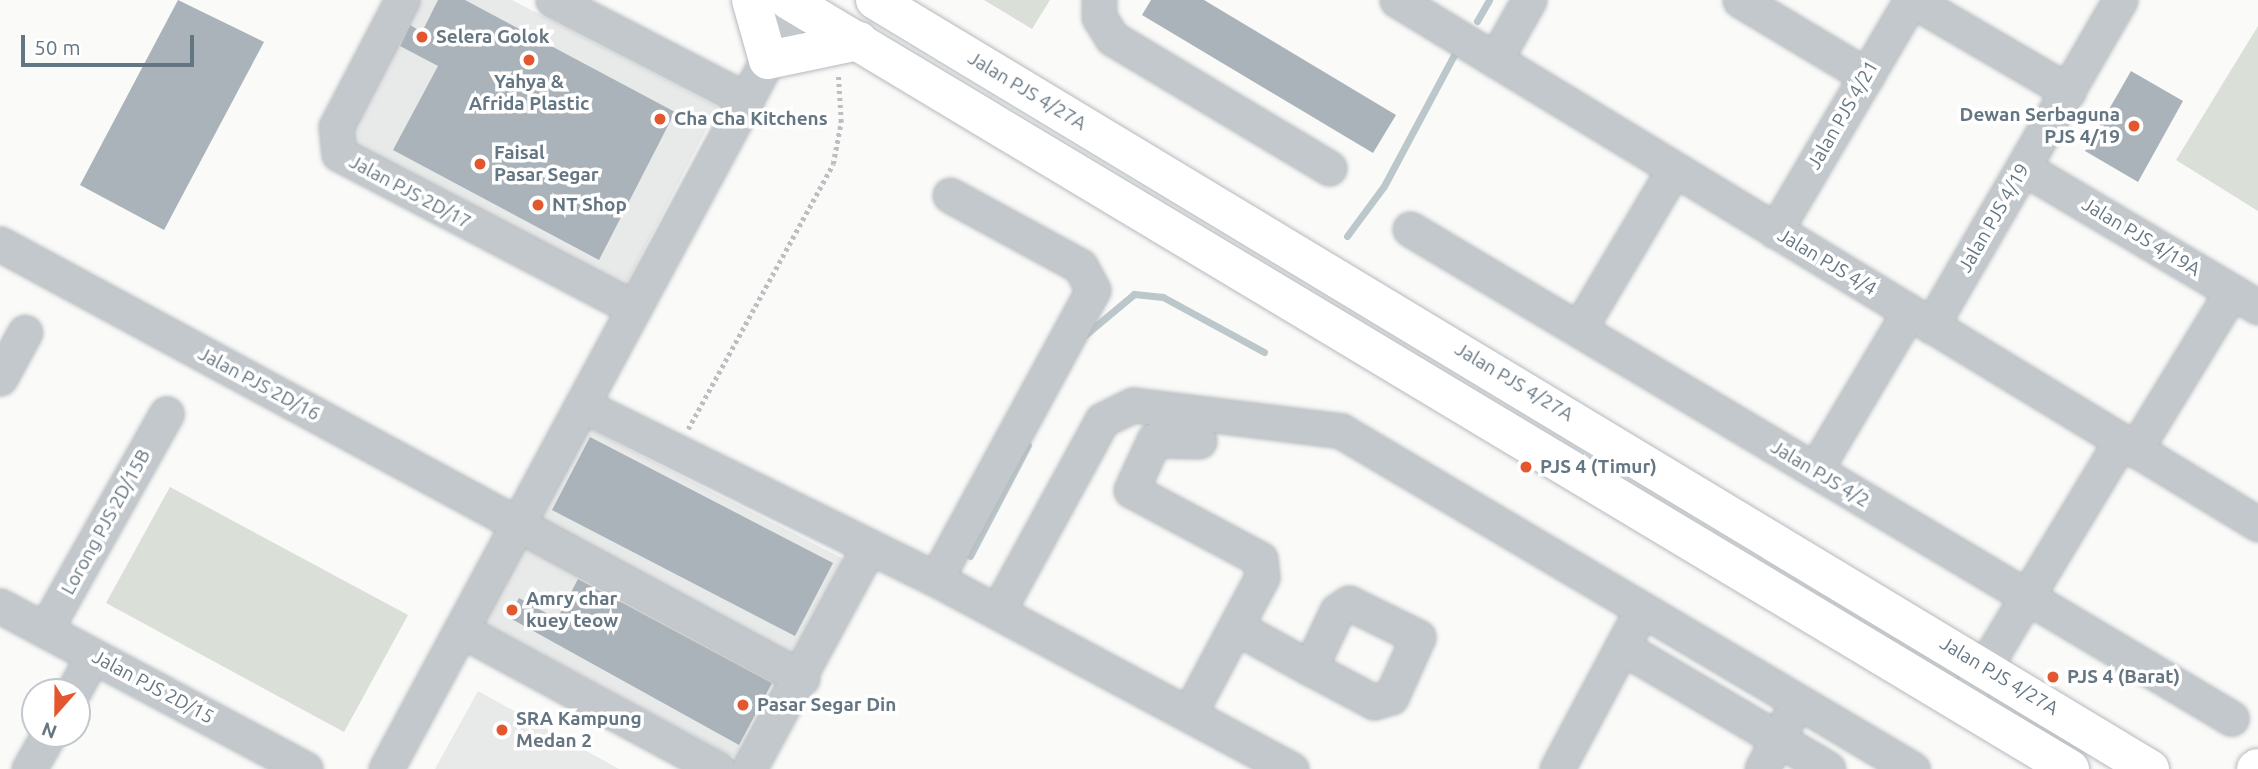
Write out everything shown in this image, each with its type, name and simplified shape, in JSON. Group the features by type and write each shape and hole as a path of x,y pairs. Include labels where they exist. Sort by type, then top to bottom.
{"main road":[{"path":"751,0 768,60 848,42"},
{"name":"Jalan PJS 4/27A","path":"875,0 1521,386 2135,759 2173,769"},
{"path":"792,2 848,42 1403,366 1961,706 2070,769"},
{"path":"1403,366 1421,371 1430,365 1426,329"},
{"path":"1501,426 1492,397 1521,386"}],"street":[{"name":"Jalan PJS 2D/17","path":"401,0 335,127 339,154 634,308"},
{"path":"553,0 747,100"},
{"path":"1099,0 1099,17 1112,38 1329,168"},
{"name":"Jalan PJS 4/4","path":"1396,0 2258,524"},
{"path":"1495,60 1529,0"},
{"path":"1740,0 1867,76"},
{"path":"1911,0 2068,91"},
{"name":"Jalan PJS 4/21","path":"1775,231 1911,0"},
{"name":"Jalan PJS 4/19","path":"1815,470 2024,168 2120,0"},
{"path":"386,769 747,100 768,60 792,2"},
{"name":"Jalan PJS 4/19A","path":"2024,168 2245,299"},
{"path":"1579,330 1674,169"},
{"path":"936,579 1093,290 1080,266 950,195"},
{"name":"Jalan PJS 4/2","path":"1410,229 2231,718"},
{"name":"Jalan PJS 2D/16","path":"0,244 802,678"},
{"path":"1961,706 2026,596 2128,445 2245,299"},
{"path":"0,378 24,332"},
{"path":"582,405 674,454 868,549 936,579 1190,712 1291,769"},
{"path":"998,611 1102,420 1133,405 1362,438 1912,769"},
{"name":"Lorong PJS 2D/15B","path":"45,630 166,414"},
{"path":"1190,712 1262,577 1259,559 1131,490 1154,440 1199,441"},
{"path":"749,769 802,678 868,549"},
{"name":"Jalan PJS 2D/15","path":"0,606 305,769"},
{"path":"1557,769 1643,608"},
{"path":"1236,627 1310,668"},
{"path":"461,630 718,769"},
{"path":"1622,647 1769,755 1828,769"},
{"path":"81,678 93,656"},
{"path":"1769,755 1798,701"},
{"path":"29,769 41,748"}],"path":[{"path":"674,454 833,164 841,122 848,42"}],"shaded area":[{"path":"418,0 512,0 718,107 624,288 346,145"},
{"path":"984,0 1050,0 1032,29"},
{"path":"2258,26 2258,211 2176,160"},
{"path":"585,427 844,559 742,761 479,621"},
{"path":"170,487 408,615 344,732 106,603"},
{"name":"SRA Kampung Medan 2","path":"478,691 619,769 435,769"}],"building":[{"path":"178,0 264,42 164,230 80,185"},
{"path":"438,0 465,0 675,112 599,260 393,150 438,66 400,46 410,25 422,32"},
{"path":"1151,0 1204,0 1396,115 1373,153 1142,15"},
{"name":"Dewan Serbaguna PJS 4/19","path":"2131,71 2183,101 2138,182 2085,151"},
{"path":"590,437 833,563 795,636 552,510"},
{"path":"578,579 772,683 739,745 508,617 519,598 557,619"}],"waterway":[{"path":"1477,21 1489,0"},
{"path":"1347,236 1384,186 1454,55"},
{"path":"1085,335 1134,294 1163,297 1264,352"},
{"path":"970,556 1028,445"}],"place":[{"name":"Selera Golok","path":"422,37"},
{"name":"Yahya & Afrida Plastic","path":"529,60"},
{"name":"Cha Cha Kitchens","path":"660,119"},
{"name":"Dewan Serbaguna PJS 4/19","path":"2134,126"},
{"name":"Faisal Pasar Segar","path":"480,164"},
{"name":"NT Shop","path":"538,205"},
{"name":"PJS 4 (Timur)","path":"1526,467"},
{"name":"Amry char kuey teow","path":"512,610"},
{"name":"PJS 4 (Barat)","path":"2053,677"},
{"name":"Pasar Segar Din","path":"743,705"},
{"name":"SRA Kampung Medan 2","path":"502,730"}]}
